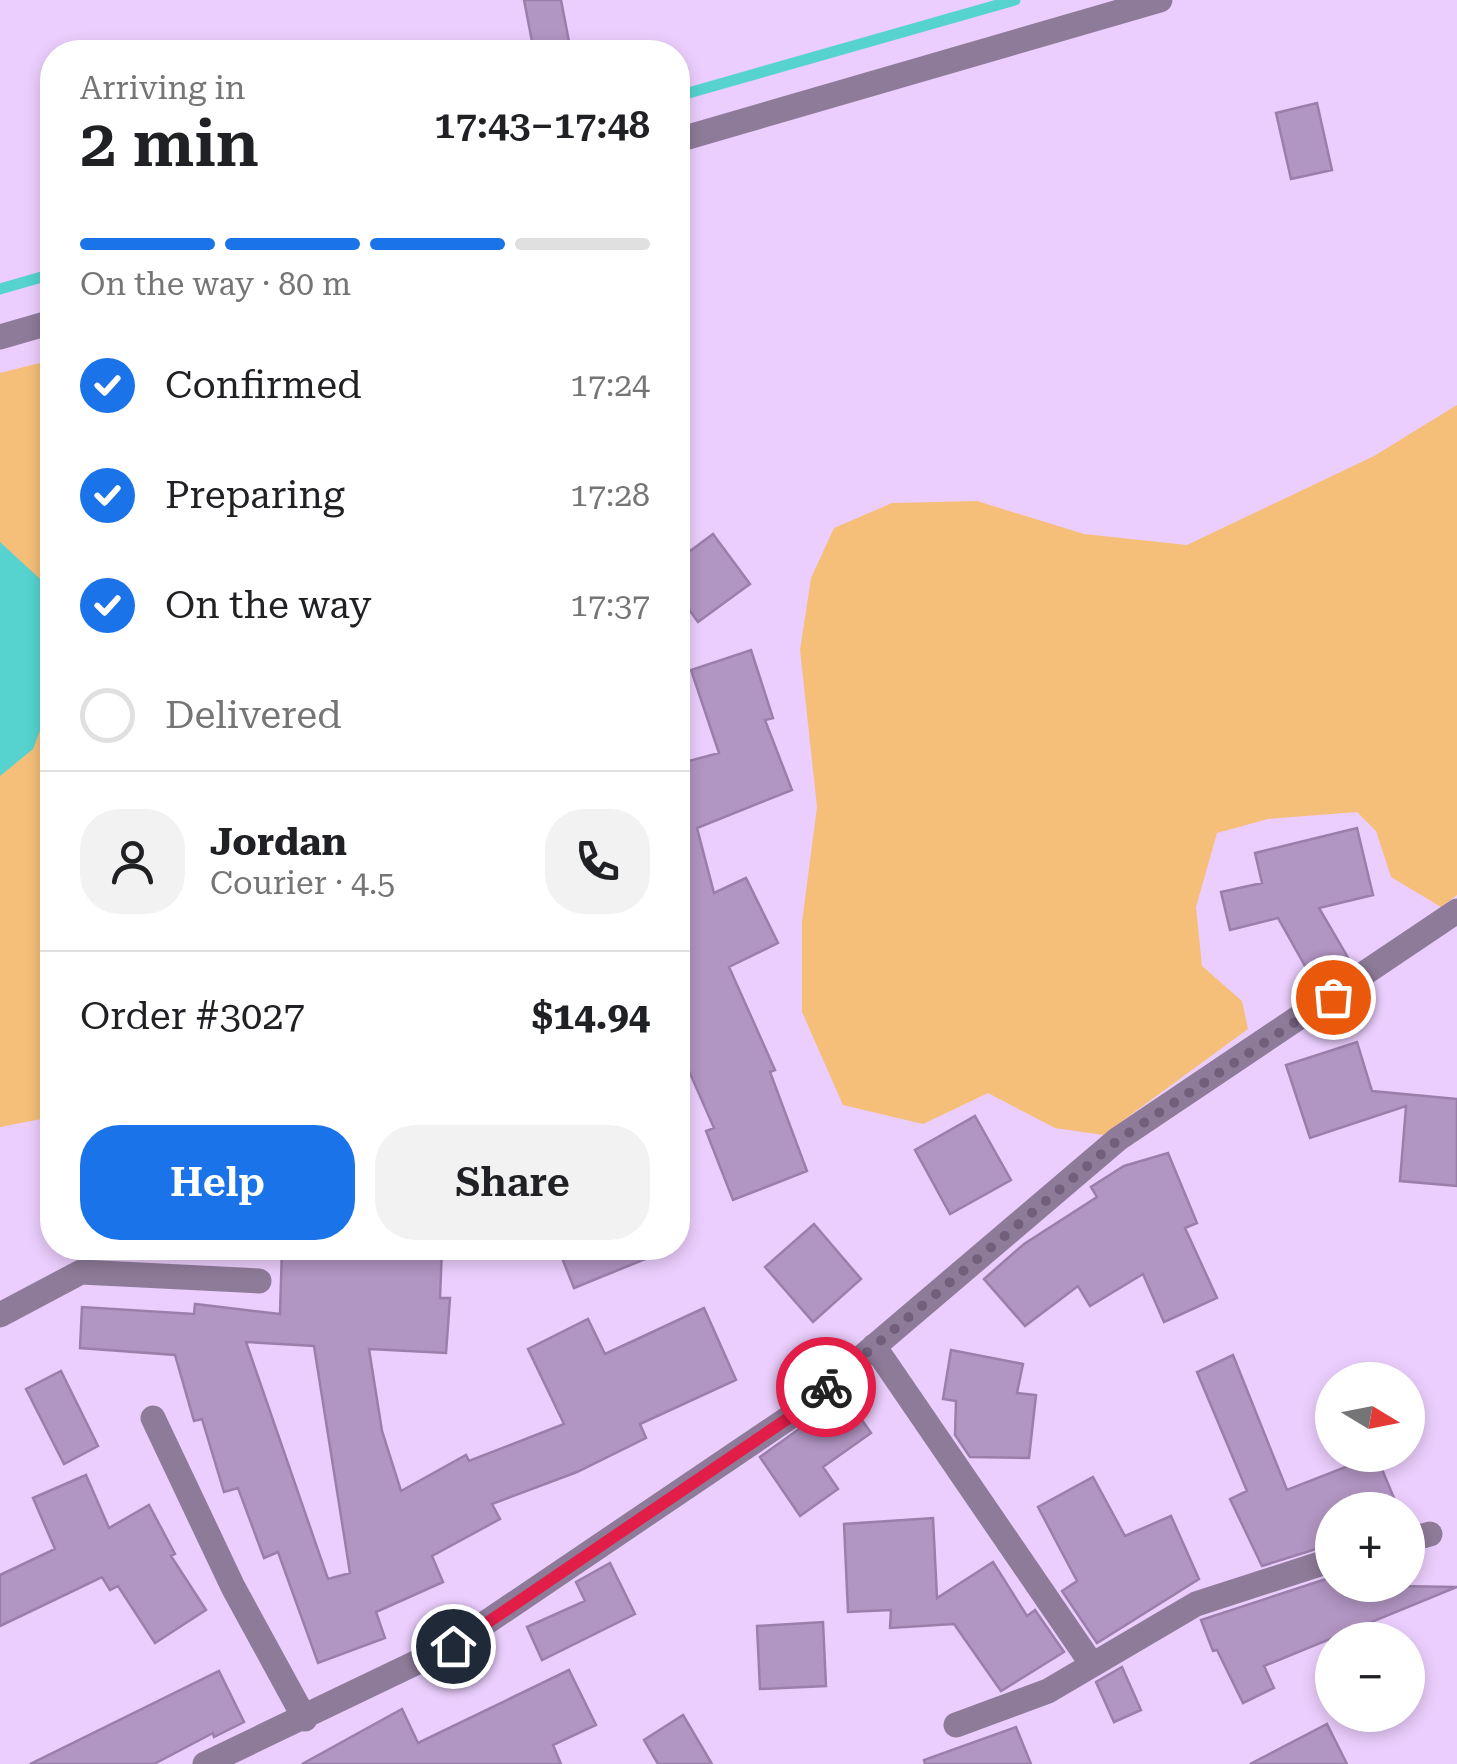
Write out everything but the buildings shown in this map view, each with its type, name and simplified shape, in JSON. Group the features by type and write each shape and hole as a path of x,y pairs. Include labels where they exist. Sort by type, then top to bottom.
{"street":[{"path":"690,137 1160,0"},
{"path":"0,337 40,325"},
{"path":"205,1764 453,1646 796,1413 1118,1140 1457,910"},
{"path":"0,1316 81,1272 259,1281"},
{"path":"874,1346 1091,1662"},
{"path":"152,1418 233,1587 305,1719"},
{"path":"956,1724 1048,1692 1091,1662 1196,1604 1315,1566"}],"shaded area":[{"path":"40,363 40,1119 0,1127 0,373"},
{"path":"1457,405 1457,895 1441,907 1391,877 1376,831 1357,812 1268,819 1217,833 1196,907 1202,966 1242,1001 1248,1029 1103,1135 1055,1128 988,1093 923,1124 843,1105 802,1012 802,922 817,807 800,650 811,578 834,528 892,503 977,501 1084,534 1187,545 1374,456"},
{"path":"0,542 40,579 40,731 33,749 0,776"}],"waterway":[{"path":"690,93 1015,0"},
{"path":"0,289 40,277"}],"way so far":[{"path":"826,1387 1118,1140 1333,997"}],"route":[{"path":"453,1646 796,1413 826,1387"}]}
